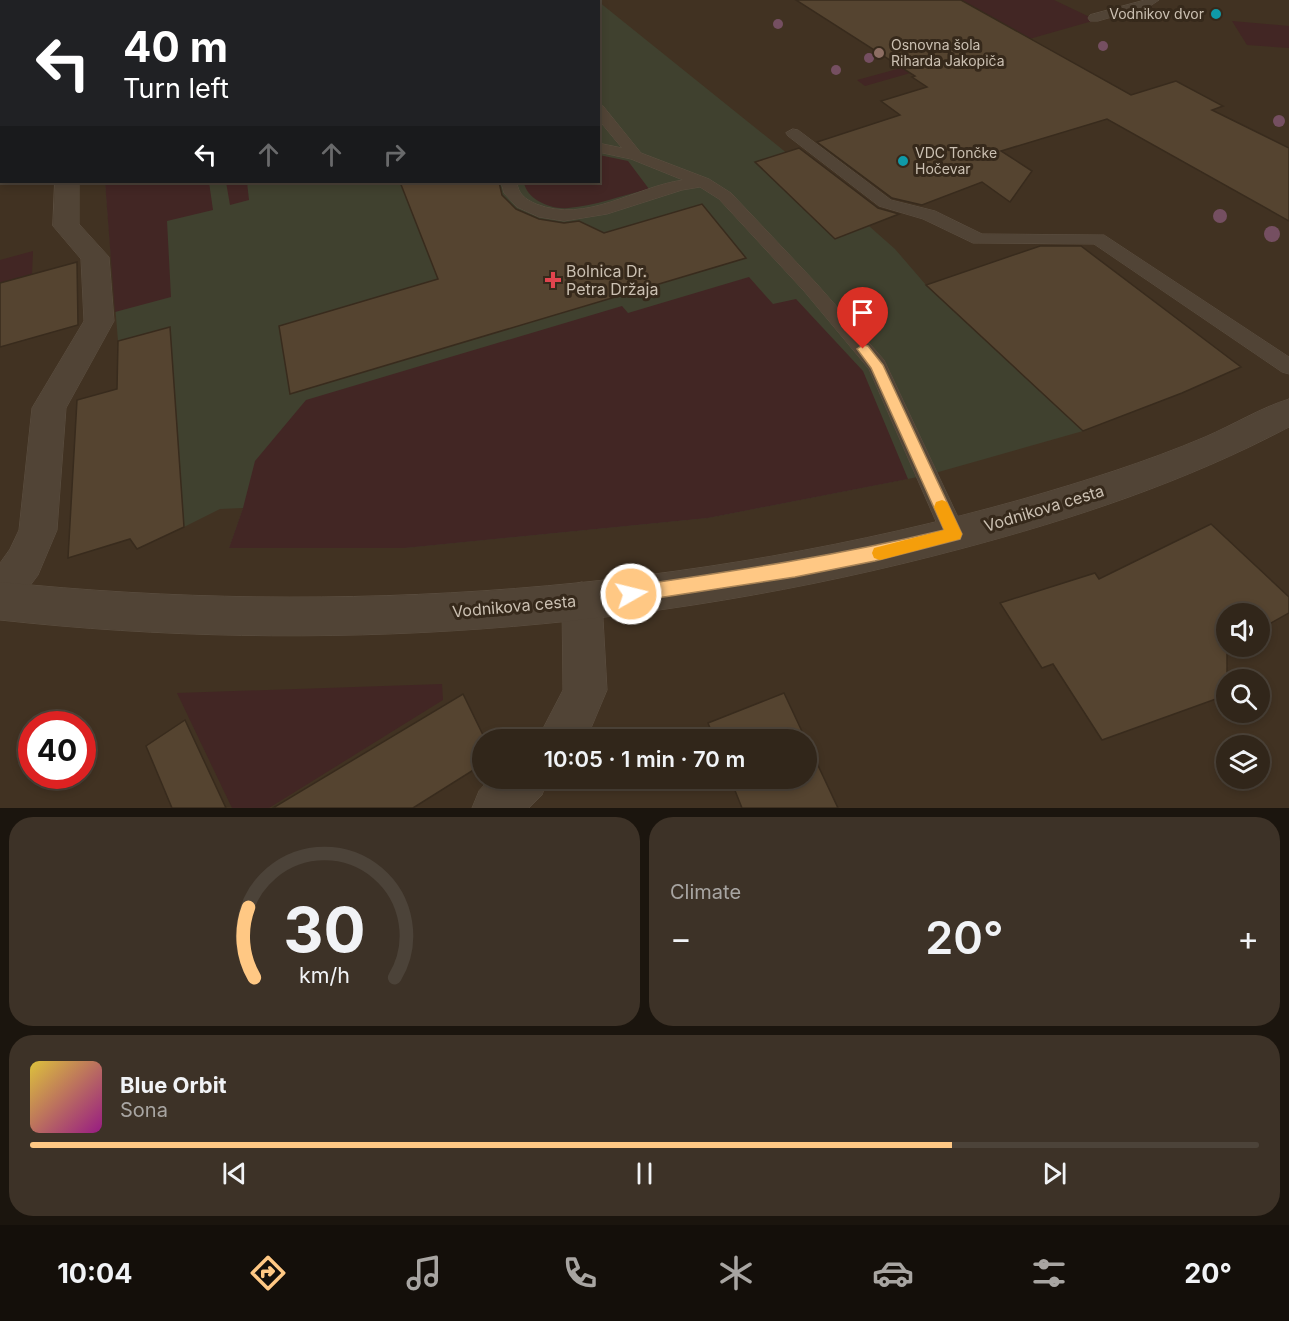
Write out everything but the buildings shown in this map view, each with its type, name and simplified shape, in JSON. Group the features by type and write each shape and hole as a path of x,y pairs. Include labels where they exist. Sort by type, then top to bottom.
{"street":[{"path":"0,594 24,562 38,530 49,408 99,321 95,257 66,226 67,183"},
{"name":"Vodnikova cesta","path":"0,601 170,615 318,616 467,611 582,601 795,570 875,554 1053,507 1163,469 1289,412"},
{"path":"567,729 585,690 582,601"},
{"path":"496,808 514,789"}],"lane":[{"path":"1094,18 1153,0"},
{"path":"600,111 636,156"},
{"path":"793,133 885,203 929,215 979,238 1098,239 1289,367"},
{"path":"600,147 636,156 703,182 725,196 810,287 877,365 954,534"},
{"path":"509,183 509,190 518,201 536,211 558,216 602,211 675,186 703,182"}],"shaded area":[{"path":"961,0 1054,0 1096,20 865,86 857,80 901,68 844,30"},
{"name":"Bolnica Dr. Petra Držaja","path":"600,3 783,150 895,249 926,285 1083,431 928,475 708,518 405,548 229,548 243,508 220,509 184,527 170,327 118,341 105,183 600,183"},
{"path":"1232,21 1289,26 1289,48 1247,45"},
{"path":"600,155 628,161 649,189 588,205 561,208 540,202 529,194 524,183 600,183"},
{"path":"105,183 209,183 213,210 167,221 171,297 115,312"},
{"path":"226,183 247,183 249,200 230,205"},
{"path":"33,251 32,274 0,283 0,260"},
{"path":"749,277 773,304 796,299 863,371 908,479 708,518 405,548 229,548 243,508 255,461 306,400 622,306 628,313"},
{"path":"442,684 443,700 269,808 232,808 177,693"}],"slow traffic":[{"path":"880,553 954,534 942,507"}],"place":[{"name":"Vodnikov dvor","path":"1216,14"},
{"name":"Osnovna šola Riharda Jakopiča","path":"879,53"},
{"name":"VDC Tončke Hočevar","path":"903,161"},
{"name":"Bolnica Dr. Petra Držaja","path":"553,280"}],"route":[{"path":"631,594 795,570 875,554 954,534 877,365 863,349"}]}
